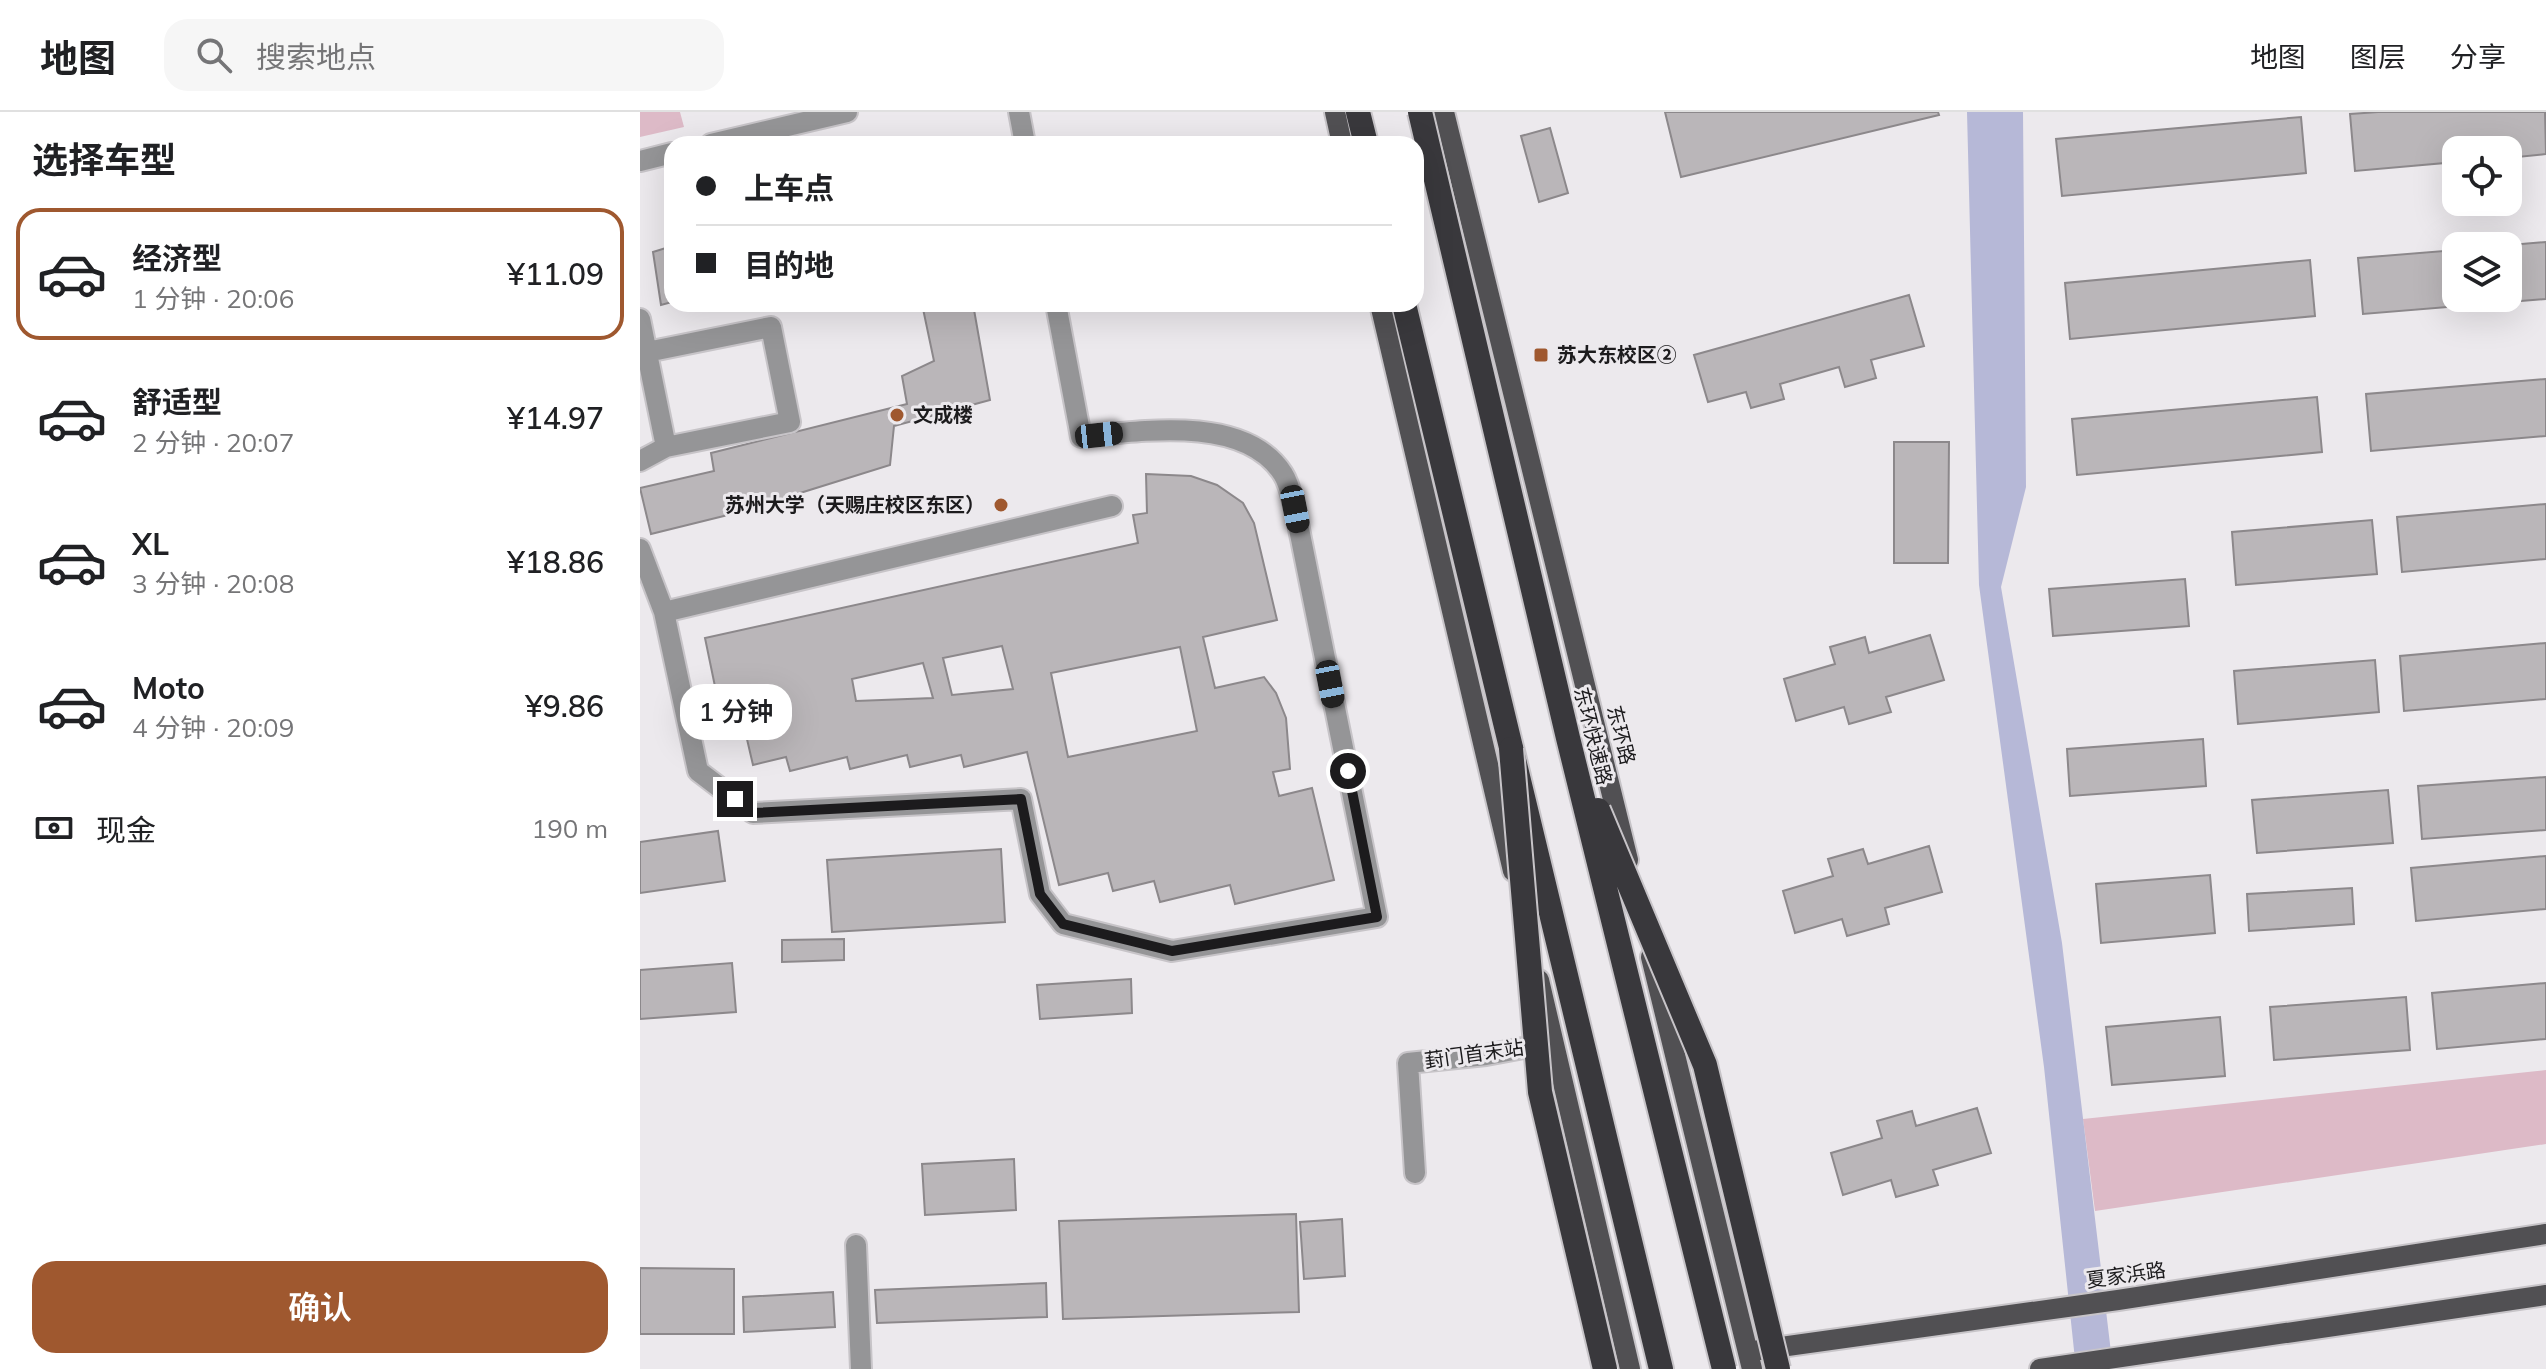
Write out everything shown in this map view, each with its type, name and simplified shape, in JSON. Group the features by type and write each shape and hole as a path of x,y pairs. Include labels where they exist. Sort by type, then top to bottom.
{"highway":[{"path":"1358,112 1364,136"},
{"name":"东环快速路","path":"1420,112 1568,738 1724,1369"},
{"path":"1406,312 1661,1369"},
{"path":"1568,738 1705,1065 1778,1369"},
{"path":"1511,749 1540,1092 1605,1369"}],"main road":[{"path":"1335,112 1340,136"},
{"name":"东环路","path":"1444,112 1750,1360"},
{"path":"1382,312 1630,1369"},
{"name":"夏家浜路","path":"1716,1369 1750,1360 2059,1308 2546,1234"},
{"path":"2040,1369 2546,1295"}],"street":[{"path":"745,136 847,112"},
{"path":"1019,112 1024,136"},
{"path":"640,161 664,155"},
{"path":"640,549 664,612 698,771 753,813 1021,799 1040,894 1063,924 1172,951 1377,917 1295,509 1284,475 1267,456 1240,441 1209,433 1171,428 1081,437 1058,312"},
{"path":"640,319 666,447"},
{"path":"640,461 666,447 790,422 771,327 647,352"},
{"path":"664,612 1112,506"},
{"name":"葑门首末站","path":"1415,1173 1408,1063 1486,1055 1553,1043"},
{"path":"856,1245 861,1369"}],"shaded area":[{"path":"640,112 680,112 684,127 640,137"},
{"path":"2546,1070 2546,1144 2095,1211 2083,1119"}],"water":[{"path":"1967,112 2023,112 2026,487 2001,587 2062,943 2113,1369 2076,1369 2044,1067 1979,585"}],"building":[{"path":"1665,112 1938,112 1939,115 1681,177"},
{"path":"2545,112 2546,154 2522,157 2522,136 2442,136 2442,163 2355,171 2350,114"},
{"path":"2301,117 2306,173 2062,196 2056,139"},
{"path":"1550,128 1568,193 1539,202 1521,136"},
{"path":"2546,242 2546,299 2522,301 2522,244"},
{"path":"664,249 664,304 661,305 653,252"},
{"path":"2442,251 2442,308 2363,314 2358,258"},
{"path":"2310,260 2315,316 2070,339 2065,283"},
{"path":"1909,295 1924,346 1871,360 1876,378 1845,387 1839,367 1780,384 1784,399 1751,408 1746,392 1708,402 1694,355"},
{"name":"文成楼","path":"924,312 974,312 990,400 894,426 890,465 736,513 651,534 640,488 714,471 711,453 907,404 902,376 934,361"},
{"path":"2546,379 2546,436 2371,451 2366,394"},
{"path":"2317,397 2322,452 2077,475 2072,419"},
{"path":"1894,442 1949,442 1948,563 1894,563"},
{"path":"1146,474 1191,476 1217,485 1243,503 1254,523 1277,620 1203,637 1215,688 1264,677 1276,693 1286,718 1290,769 1273,772 1279,796 1312,788 1334,880 1235,904 1230,885 1160,902 1154,881 1113,891 1108,873 1059,885 1027,752 964,767 961,755 910,767 907,755 850,769 847,757 790,771 786,757 753,765 737,696 718,701 705,638 1138,543 1133,515 1147,513","holes":["1002,646 1013,689 952,695 943,658","1180,647 1197,731 1068,757 1051,673","923,663 933,698 856,701 852,679"]},
{"path":"2546,504 2546,559 2402,572 2397,517"},
{"path":"2372,520 2377,574 2236,585 2232,532"},
{"path":"2185,579 2189,626 2053,636 2049,589"},
{"path":"1930,635 1944,680 1886,697 1891,712 1849,724 1844,707 1796,721 1784,679 1835,664 1830,647 1865,637 1869,653"},
{"path":"2546,643 2546,699 2404,711 2400,656"},
{"path":"2375,660 2379,712 2238,724 2234,671"},
{"path":"2203,739 2206,786 2070,796 2067,749"},
{"path":"2546,777 2546,830 2422,839 2418,786"},
{"path":"2388,790 2393,843 2257,853 2252,800"},
{"path":"718,831 725,881 640,893 640,842"},
{"path":"1929,846 1942,892 1885,908 1889,924 1847,936 1842,919 1795,933 1783,891 1833,876 1828,859 1863,849 1868,864"},
{"path":"1001,849 1005,922 832,932 827,860"},
{"path":"2546,856 2546,909 2416,921 2411,868"},
{"path":"2210,875 2215,933 2101,943 2096,884"},
{"path":"2352,888 2354,924 2249,931 2247,894"},
{"path":"844,939 844,960 782,962 782,940"},
{"path":"732,963 736,1012 640,1019 640,970"},
{"path":"1131,979 1132,1013 1040,1019 1037,985"},
{"path":"2546,983 2546,1039 2437,1049 2432,993"},
{"path":"2406,997 2410,1050 2274,1060 2270,1007"},
{"path":"2220,1017 2225,1076 2112,1085 2106,1027"},
{"path":"1977,1108 1991,1153 1933,1170 1938,1185 1896,1197 1891,1180 1843,1195 1831,1153 1882,1138 1877,1121 1912,1111 1916,1126"},
{"path":"1014,1159 1016,1210 925,1215 922,1164"},
{"path":"1296,1214 1299,1312 1063,1319 1059,1221"},
{"path":"1342,1219 1345,1276 1304,1279 1300,1222"},
{"path":"640,1268 734,1269 734,1334 640,1334"},
{"path":"1046,1283 1047,1317 877,1323 875,1290"},
{"path":"833,1292 835,1327 744,1332 743,1297"}],"place":[{"name":"苏大东校区②","path":"1541,355"},
{"name":"文成楼","path":"897,415"},
{"name":"苏州大学（天赐庄校区东区）","path":"1001,505"}],"route":[{"path":"735,799 753,813 1021,799 1040,894 1063,924 1172,951 1377,917 1348,771"}]}
